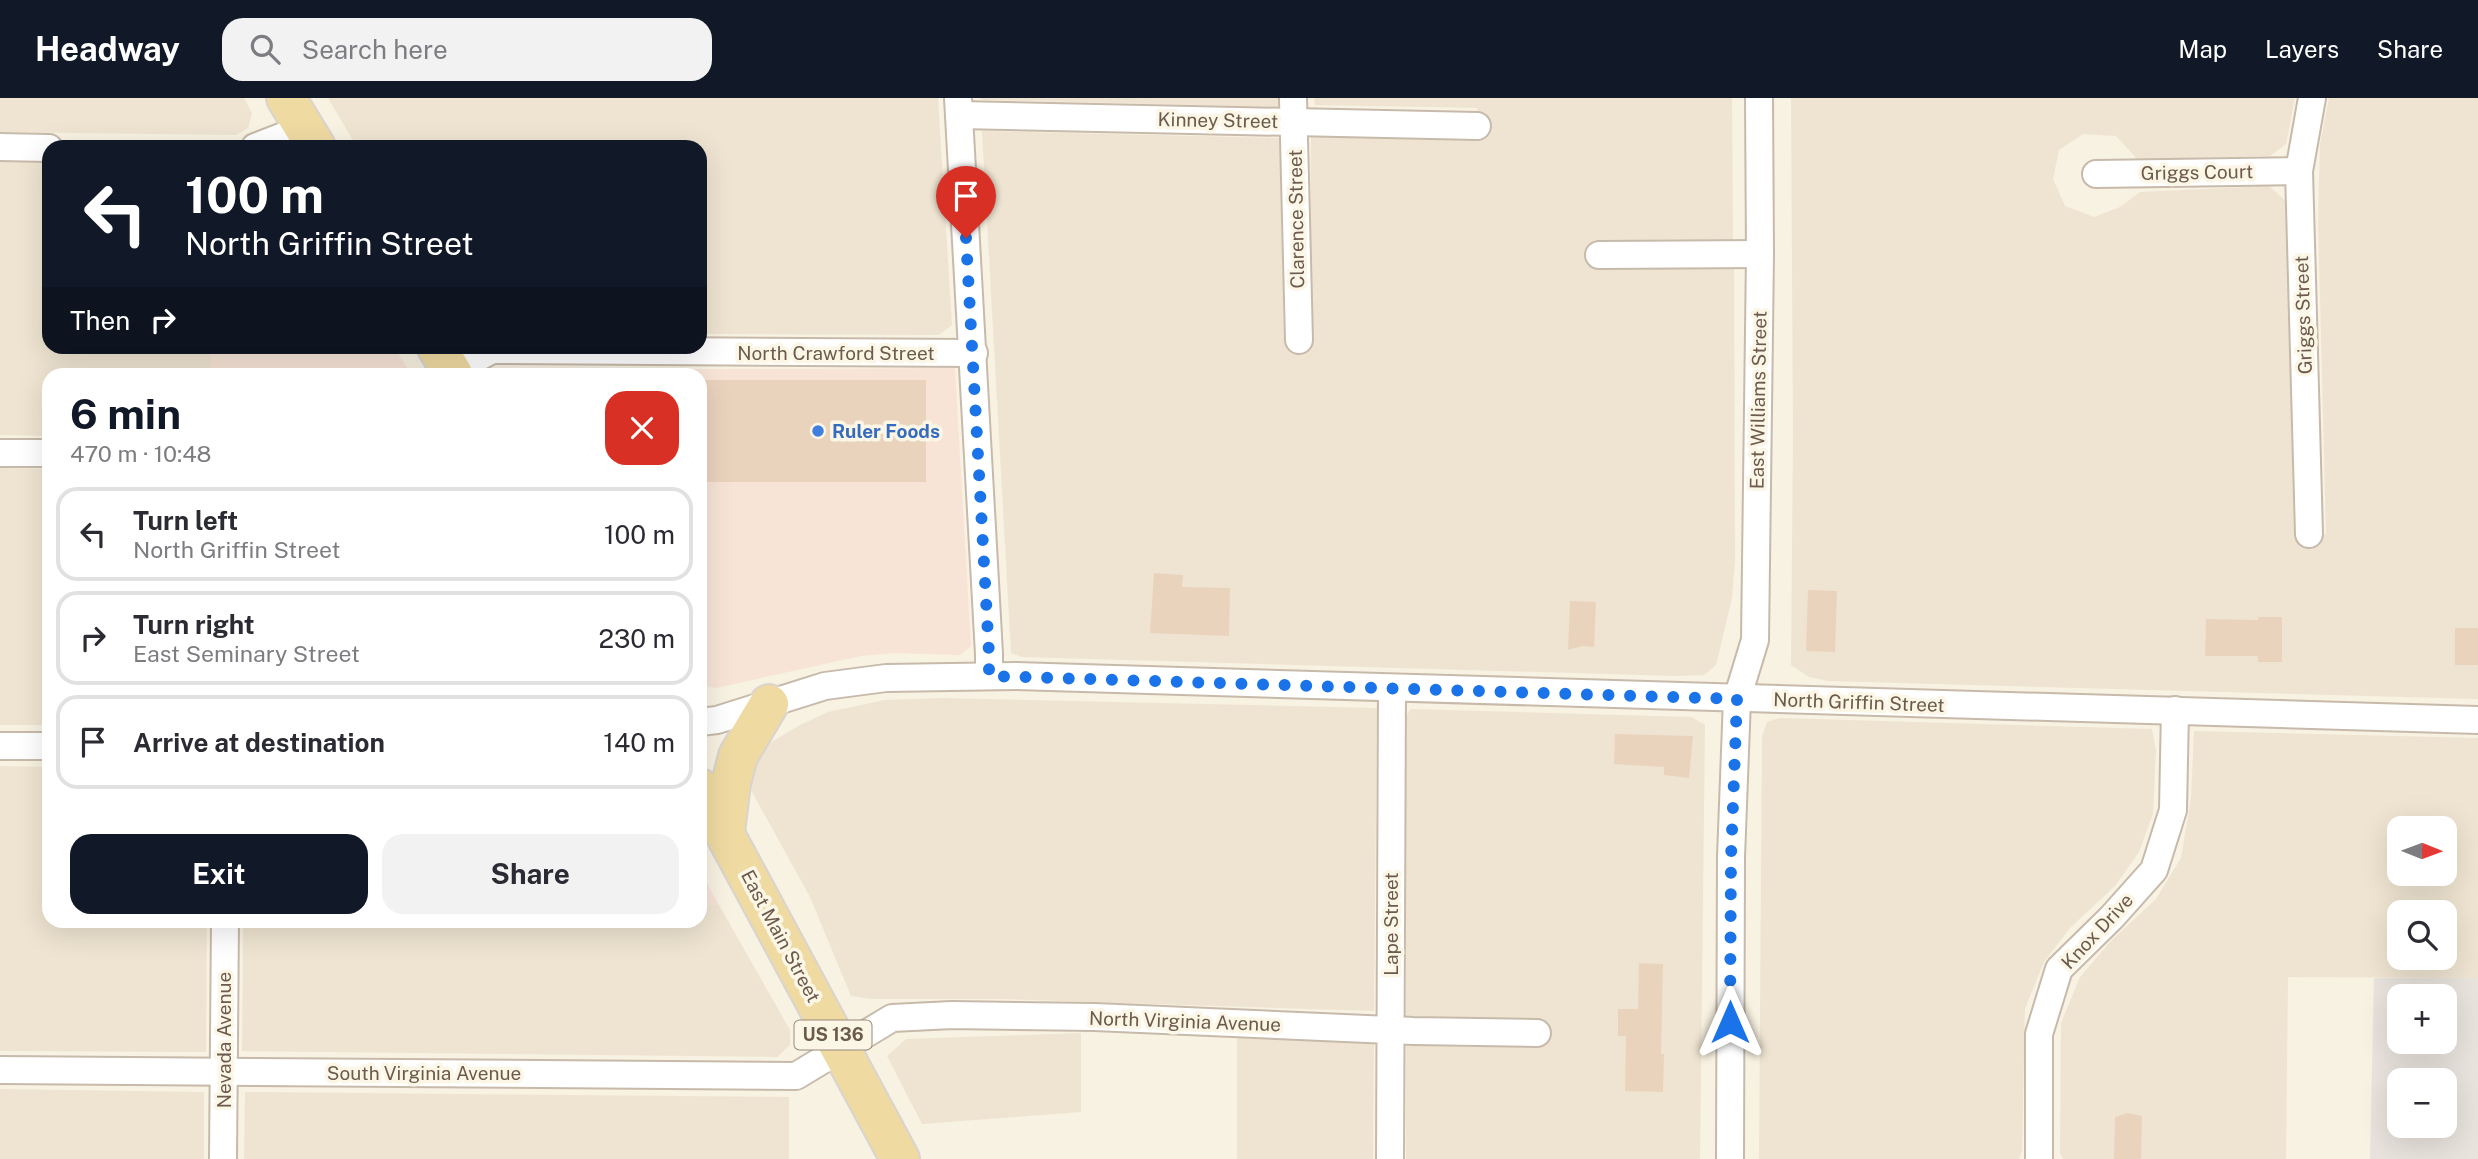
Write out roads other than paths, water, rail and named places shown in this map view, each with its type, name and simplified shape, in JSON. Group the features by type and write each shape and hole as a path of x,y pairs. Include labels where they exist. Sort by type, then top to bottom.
{"main road":[{"path":"725,832 731,783 738,756 769,704"},
{"name":"East Main Street","path":"707,800 900,1159"}],"street":[{"name":"East Williams Street","path":"1730,1159 1731,858 1737,699 1755,639 1760,254 1759,98"},
{"name":"Griggs Street","path":"2309,534 2298,171 2312,98"},
{"path":"958,107 974,354 989,676"},
{"name":"Kinney Street","path":"958,107 1294,110 1477,126"},
{"name":"Clarence Street","path":"1294,110 1299,340"},
{"path":"269,140 302,124"},
{"path":"0,147 42,148"},
{"name":"Griggs Court","path":"2096,174 2298,171"},
{"path":"1599,255 1760,254"},
{"name":"North Crawford Street","path":"707,352 974,354"},
{"name":"North Crawford Street","path":"446,364 479,354"},
{"path":"0,453 42,453"},
{"name":"North Griffin Street","path":"707,721 825,686 886,678 989,676 2478,720"},
{"name":"Lape Street","path":"1390,1159 1392,689"},
{"name":"Knox Drive","path":"2039,1159 2039,1034 2059,969 2154,870 2173,810 2175,710"},
{"path":"0,746 42,746"},
{"name":"Nevada Avenue","path":"223,1159 225,928"},
{"name":"North Virginia Avenue","path":"841,1049 892,1018 952,1015 1095,1017 1537,1033"},
{"name":"South Virginia Avenue","path":"0,1070 796,1076 841,1049"}],"place":[{"name":"Ruler Foods","path":"818,431"}]}
